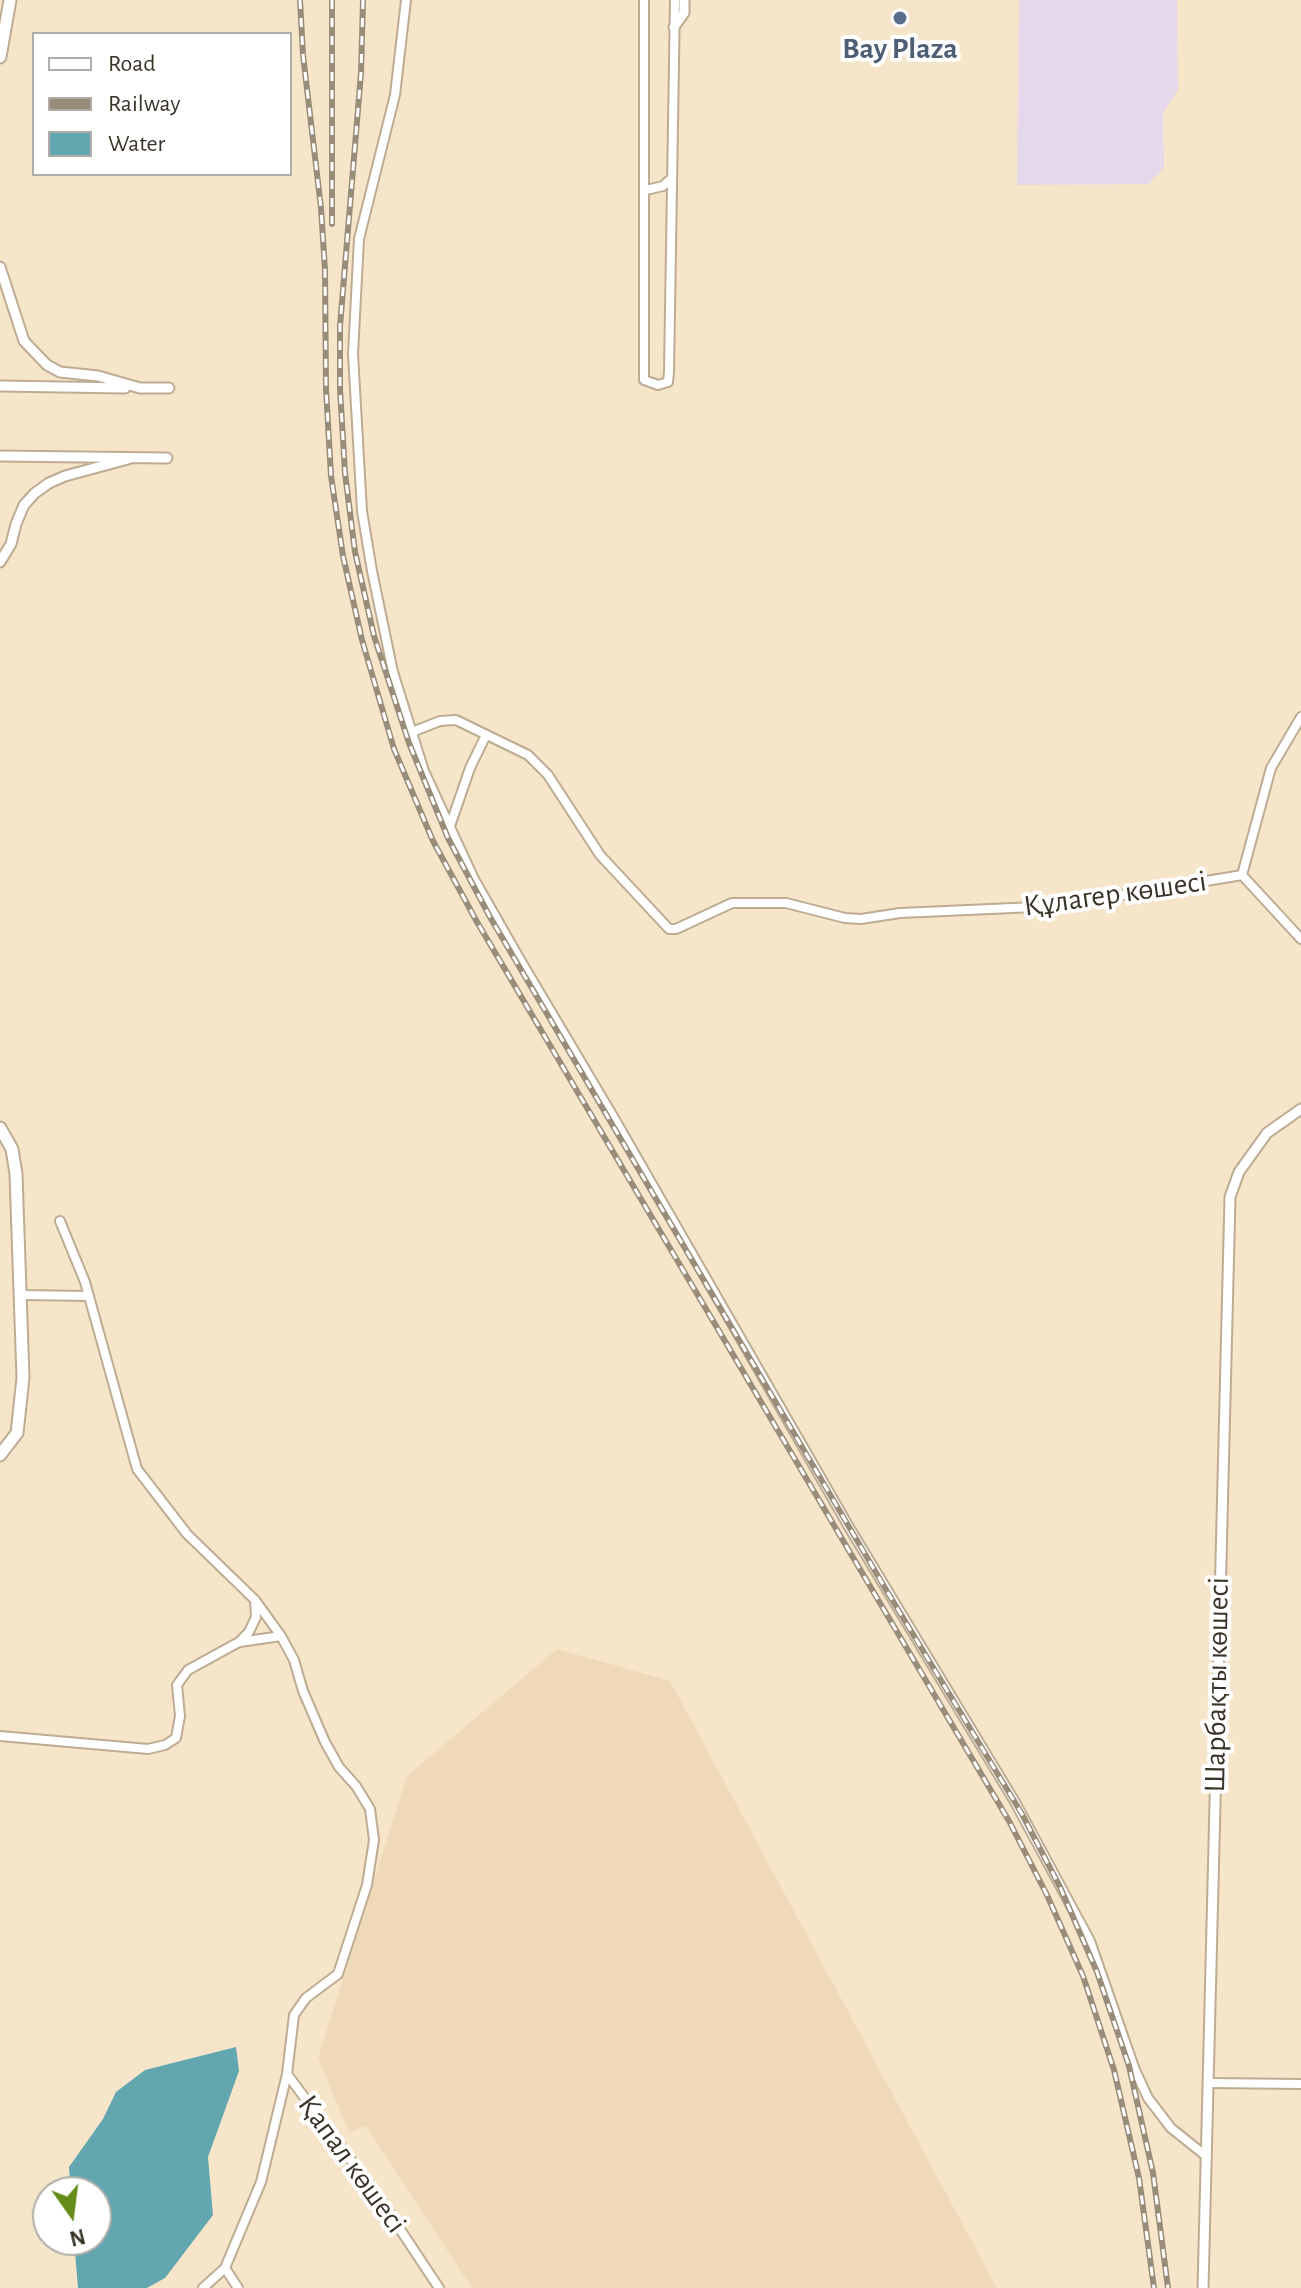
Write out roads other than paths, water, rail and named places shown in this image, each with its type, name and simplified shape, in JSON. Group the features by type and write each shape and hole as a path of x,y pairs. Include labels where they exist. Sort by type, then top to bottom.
{"main road":[{"path":"0,57 10,0"},
{"path":"0,1128 12,1149 16,1174 23,1378 17,1433 0,1455"}],"street":[{"path":"406,0 395,95 359,239 353,354 362,511 393,672 424,771 449,829 504,932 849,1527 1015,1802 1090,1941 1135,2070 1148,2098 1171,2128 1206,2156"},
{"path":"644,0 644,380 658,385 668,382 669,372 675,0"},
{"path":"674,27 684,13 684,0"},
{"path":"646,190 663,186 672,178"},
{"path":"0,267 24,341 47,365 60,372 98,376 140,388"},
{"path":"0,386 169,388"},
{"path":"0,456 167,458"},
{"path":"0,562 11,544 24,505 35,493 65,476 128,459"},
{"path":"1242,875 1271,768 1301,717"},
{"path":"412,732 440,721 456,720 486,735 470,768 449,829"},
{"name":"Құлагер көшесі","path":"486,735 535,760 600,855 669,929 676,929 732,903 786,903 861,919 900,913 1058,906 1242,875 1301,939"},
{"name":"Шарбақты көшесі","path":"1203,2288 1230,1197 1239,1172 1267,1133 1301,1109"},
{"path":"60,1221 89,1296 137,1469 187,1534 255,1600 281,1636 294,1660 325,1742 370,1809 374,1840 367,1885 338,1974 306,1998 294,2015 287,2074"},
{"path":"22,1295 89,1296"},
{"path":"0,1736 148,1749 165,1745 176,1738 180,1716 177,1685 188,1670 239,1642 249,1632 256,1617 255,1600"},
{"path":"239,1642 281,1636"},
{"name":"Қапал көшесі","path":"203,2288 225,2268 261,2182 287,2074"},
{"name":"Қапал көшесі","path":"287,2074 382,2202 439,2288"},
{"path":"1210,2083 1301,2084"},
{"path":"225,2268 238,2288"}],"water":[{"path":"236,2047 239,2071 208,2157 213,2215 165,2278 147,2288 78,2288 75,2256 112,2256 112,2176 70,2176 69,2167 103,2119 116,2092 145,2070"}],"railway":[{"path":"300,0 303,55 321,208 331,476 343,556 362,640 394,749 433,841 477,922 1009,1821 1047,1895 1083,1976 1114,2070 1139,2178 1154,2288"},
{"path":"332,0 332,224"},
{"path":"363,0 361,73 340,326 345,473 355,552 374,636 409,743 448,838 490,917 888,1593 1022,1814 1060,1887 1097,1972 1129,2066 1153,2173 1168,2288"}],"place":[{"name":"Bay Plaza","path":"900,18"}]}
